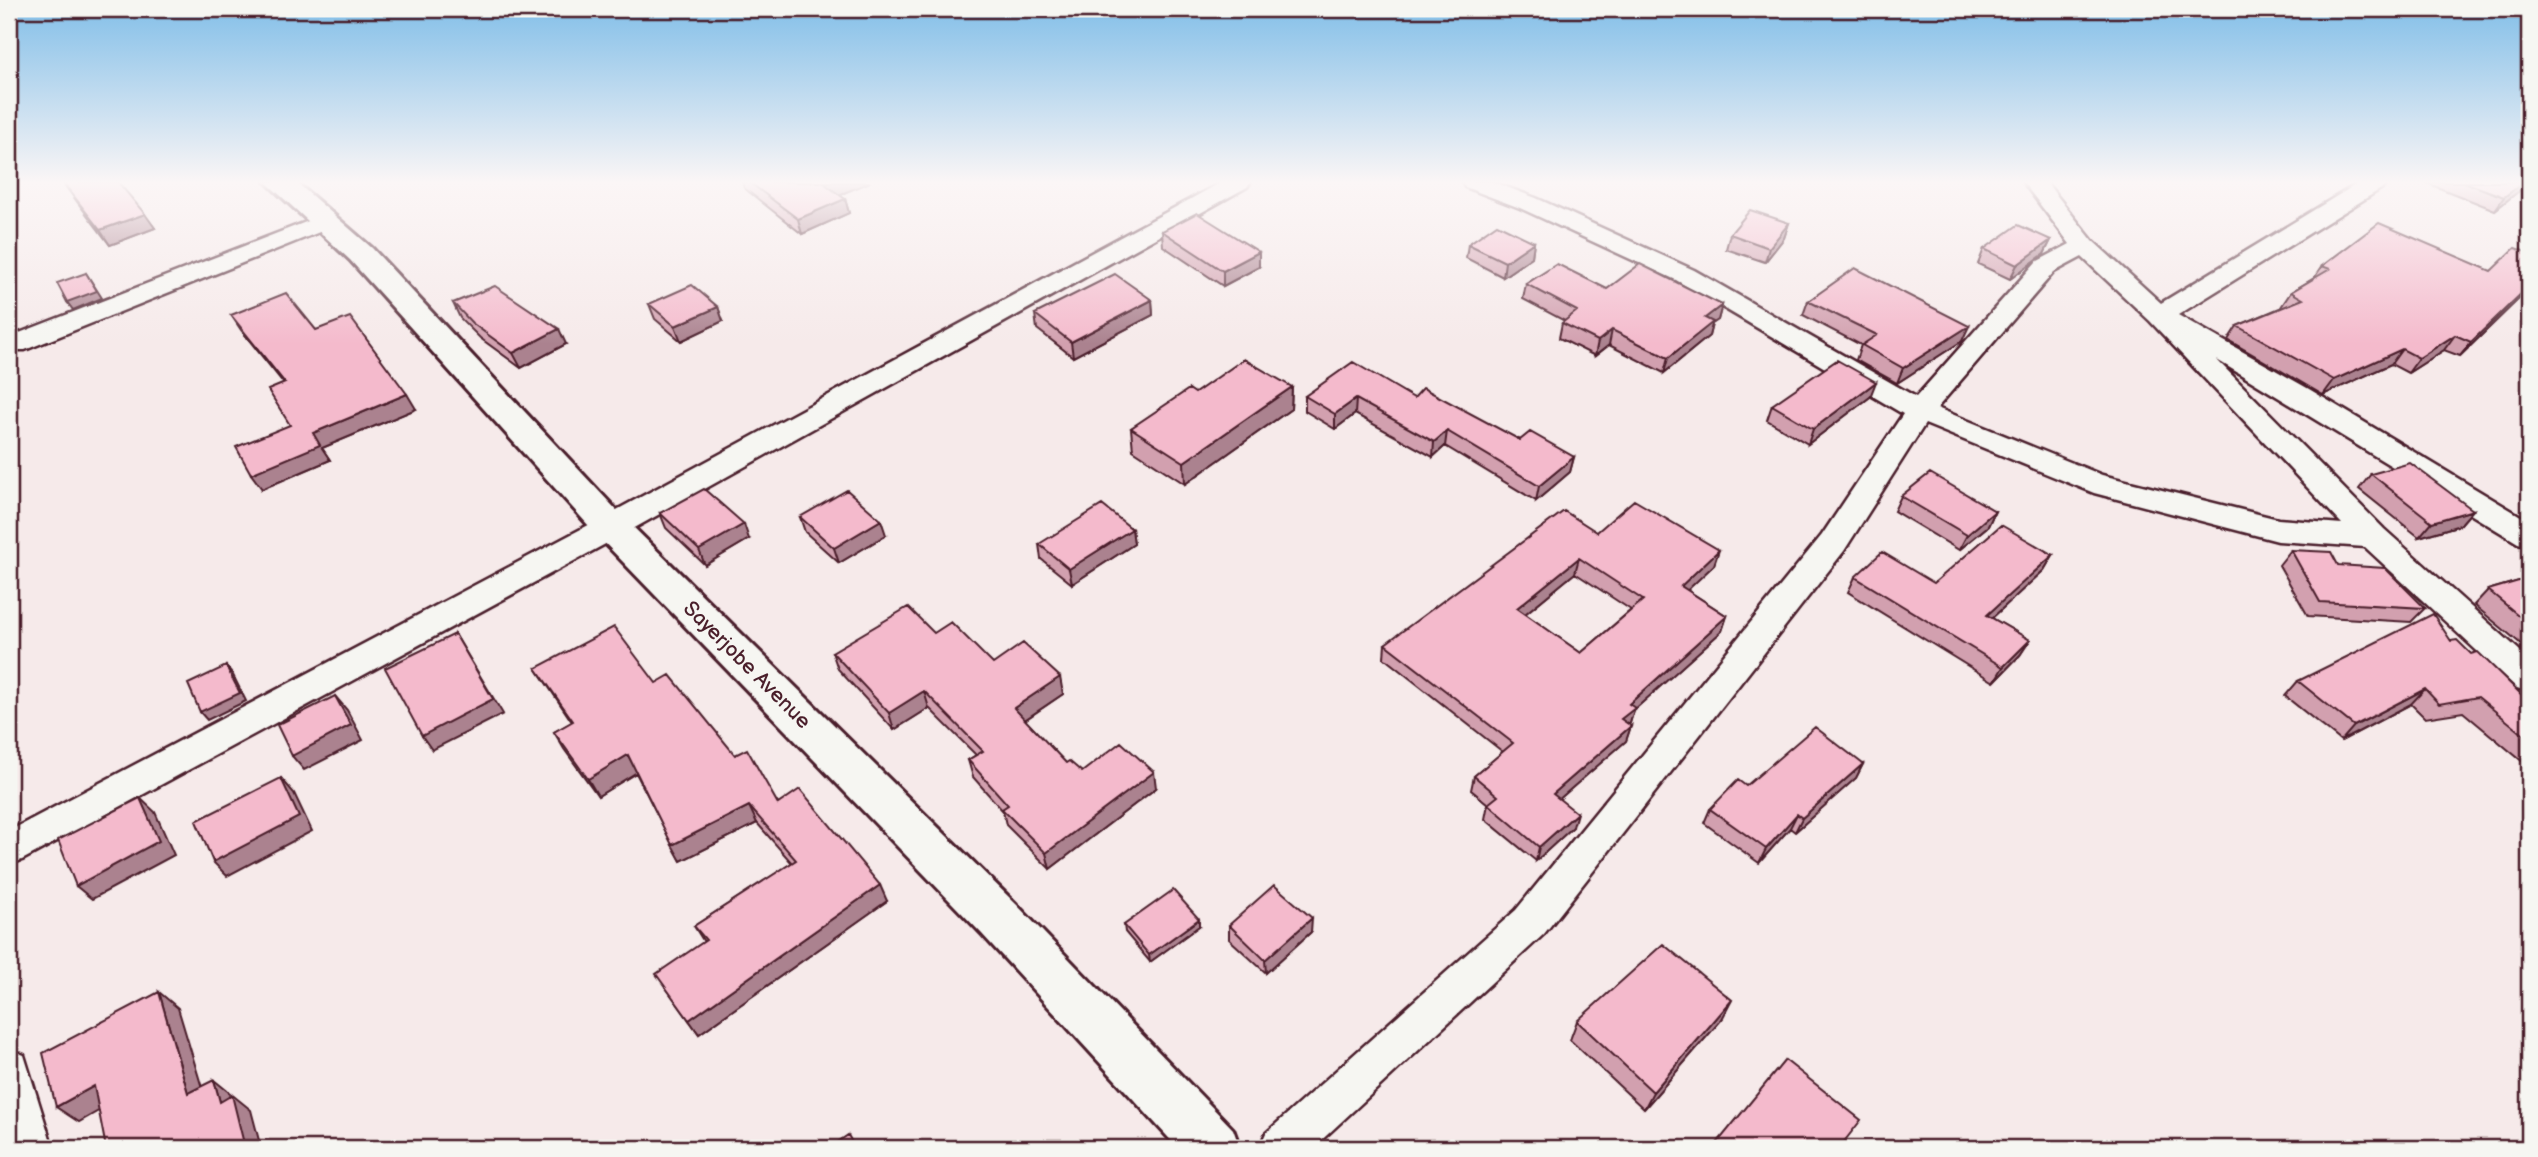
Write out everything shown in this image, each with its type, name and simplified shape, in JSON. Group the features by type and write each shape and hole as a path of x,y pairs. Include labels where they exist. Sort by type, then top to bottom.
{"street":[{"path":"16,344 289,236"},
{"name":"Sayerjobe Avenue","path":"340,236 361,254 611,527 999,919 1214,1148"},
{"path":"9,849 611,527 1141,236"},
{"path":"1600,236 1685,275 1919,411 2094,483 2278,530 2373,537"},
{"path":"2076,236 2159,315 2373,537 2529,679"},
{"path":"2159,315 2288,236"},
{"path":"1281,1148 1530,922 1833,544 1919,411 2045,267 2084,246"},
{"path":"2159,315 2299,395 2529,535"},
{"path":"9,1069 31,1148"}],"building":[{"path":"1170,236 1234,236 1259,252 1223,271"},
{"path":"1480,236 1522,236 1534,242 1505,262 1468,244"},
{"path":"1736,236 1779,236 1769,248"},
{"path":"2002,236 2042,236 2051,240 2017,265 1984,249"},
{"path":"2362,236 2409,236 2491,271 2515,248 2529,253 2529,286 2471,342 2455,335 2419,358 2402,349 2334,380 2237,326 2303,299 2291,292 2330,269 2322,266"},
{"path":"1557,264 1607,289 1640,264 1722,305 1705,318 1713,322 1668,358 1612,330 1598,341 1562,323 1577,311 1526,284"},
{"path":"1855,268 1969,326 1903,368 1862,345 1877,335 1808,301"},
{"path":"86,273 97,291 67,302 57,283"},
{"path":"1115,274 1152,300 1071,342 1035,314"},
{"path":"692,285 718,307 675,326 649,304"},
{"path":"495,286 559,329 513,353 472,323 453,303"},
{"path":"286,293 316,330 350,317 407,394 313,433 320,445 251,474 236,447 290,425 268,390 285,383 231,315"},
{"path":"1244,359 1292,387 1184,462 1131,428 1189,389 1195,393"},
{"path":"1837,360 1876,382 1813,429 1772,405"},
{"path":"1353,362 1414,398 1423,388 1520,440 1530,432 1574,457 1539,486 1447,431 1434,442 1356,399 1335,414 1305,396"},
{"path":"2410,463 2473,510 2432,522 2371,474"},
{"path":"1930,473 1995,511 1967,535 1901,496"},
{"path":"704,489 744,524 699,550 660,513"},
{"path":"847,490 881,520 834,548 800,517"},
{"path":"1634,500 1719,550 1681,586 1727,616 1629,704 1635,708 1621,719 1631,726 1553,794 1577,813 1539,847 1488,804 1498,796 1474,776 1513,743 1385,644 1564,511 1597,532","holes":["1579,558 1643,600 1581,653 1517,608"]},
{"path":"1102,505 1132,529 1069,569 1039,544"},
{"path":"2001,525 2053,555 1987,615 2030,640 2003,667 1855,577 1882,552 1934,583"},
{"path":"2291,550 2331,552 2338,565 2385,568 2425,608 2320,602"},
{"path":"2529,578 2529,624 2488,590"},
{"path":"908,607 934,633 951,622 993,664 1023,643 1060,677 1014,708 1066,763 1069,761 1082,772 1121,742 1154,772 1046,853 1002,809 1008,805 968,760 983,751 924,691 889,713 832,652"},
{"path":"2433,614 2451,641 2457,640 2471,654 2478,652 2529,702 2529,739 2478,697 2439,704 2425,689 2354,726 2298,681"},
{"path":"614,627 656,683 670,675 735,755 747,749 778,804 800,789 880,885 689,1020 656,974 706,940 694,926 796,860 749,806 672,845 628,755 588,779 554,732 573,721 536,668"},
{"path":"455,634 493,699 422,736 385,668"},
{"path":"226,666 240,693 200,712 188,684"},
{"path":"335,696 351,725 292,756 277,725"},
{"path":"1815,727 1863,764 1802,818 1797,814 1766,849 1710,809 1738,780 1746,786"},
{"path":"281,778 299,817 213,862 196,821"},
{"path":"140,798 159,841 76,886 58,840"},
{"path":"1274,885 1312,918 1265,960 1229,925"},
{"path":"1173,890 1199,919 1149,955 1124,925"},
{"path":"1663,944 1732,1000 1653,1092 1577,1021"},
{"path":"159,992 188,1093 214,1080 220,1102 232,1095 245,1148 106,1148 94,1086 56,1107 43,1053"},
{"path":"1785,1060 1861,1120 1839,1148 1713,1148"},
{"path":"848,1135 855,1148 829,1148"}]}
